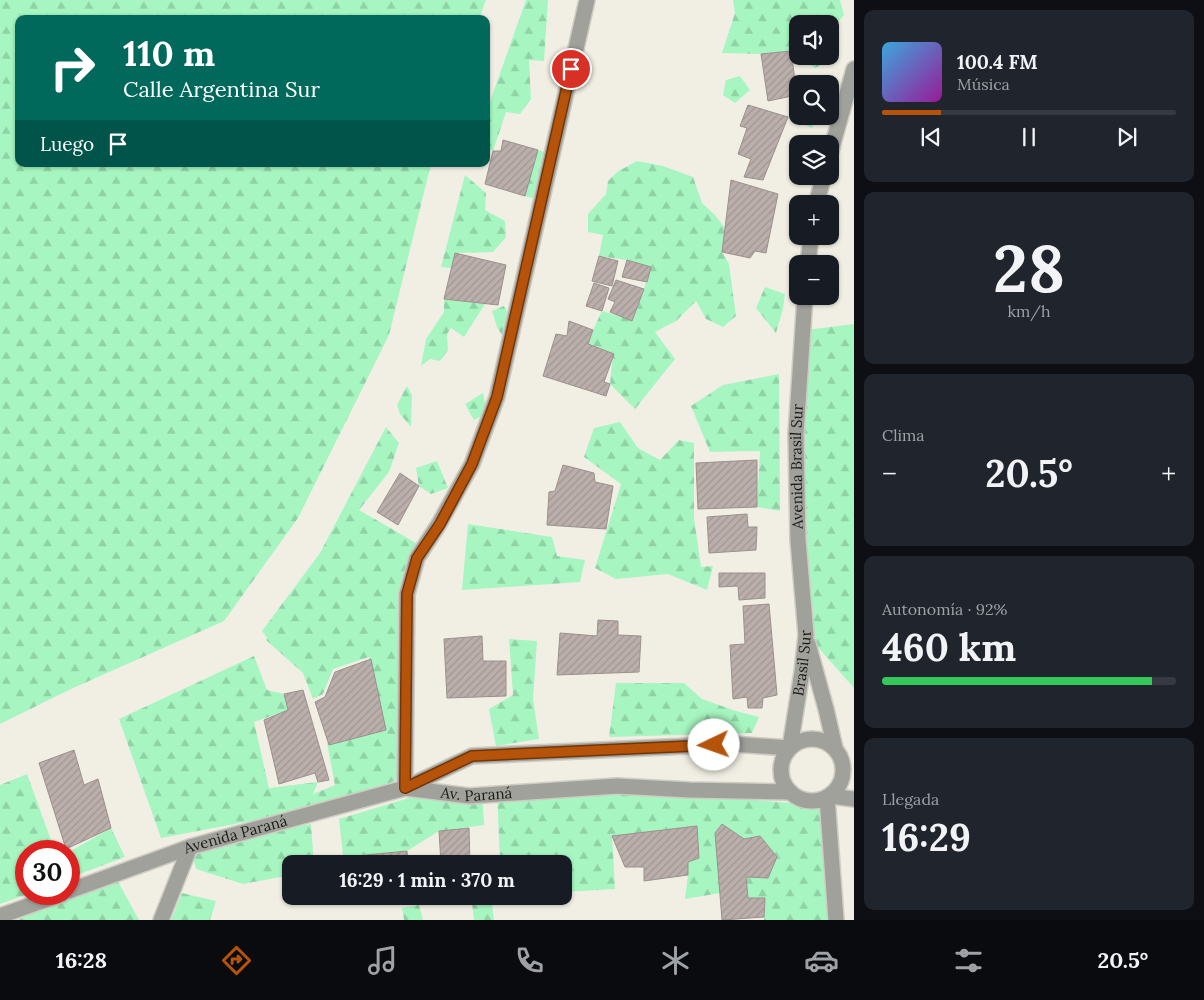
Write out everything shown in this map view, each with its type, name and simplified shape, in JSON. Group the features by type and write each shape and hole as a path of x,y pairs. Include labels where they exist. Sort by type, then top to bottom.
{"street":[{"path":"405,788 407,594 417,558 440,524 472,464 497,397 587,0"},
{"path":"835,135 854,69"},
{"name":"Avenida Brasil Sur","path":"804,305 796,434 798,540 806,635"},
{"name":"Brasil Sur","path":"789,747 802,672 806,635"},
{"name":"Brasil Sur","path":"806,635 837,749"},
{"name":"Av. Paraná","path":"405,788 472,756 732,744 789,747 798,741 808,738 818,738 837,749 854,755"},
{"path":"789,747 783,756 781,775 784,784 790,792"},
{"path":"836,920 828,797 836,790 843,775 844,767 837,749"},
{"name":"Av. Paraná","path":"405,788 469,796 617,786 790,792 798,798 808,801 818,801 828,797 854,799"},
{"name":"Avenida Paraná","path":"80,887 190,847 405,788"},
{"path":"161,920 190,847"},
{"path":"0,916 31,905"}],"green space":[{"path":"0,0 486,0 480,15 15,15 15,167 430,167 389,335 298,518 224,621 71,689 0,724"},
{"path":"526,0 548,0 544,61 529,60 531,99 520,114 506,112 493,151 490,150 490,102"},
{"path":"733,0 840,0 844,15 839,21 839,15 789,15 789,51 761,54 722,53 735,13"},
{"path":"740,76 750,90 735,103 723,95 726,80"},
{"path":"538,150 557,156 542,201 525,196"},
{"path":"637,161 663,166 693,177 702,203 725,228 722,252 729,264 736,316 723,327 706,319 696,301 676,321 655,332 675,359 635,409 610,384 613,354 588,344 602,311 632,320 651,267 627,260 599,256 603,235 588,232 588,214 606,194 608,181 617,172"},
{"path":"465,175 486,193 485,210 505,221 506,237 493,252 455,253 451,268 441,267"},
{"path":"765,287 785,294 776,333 756,308"},
{"path":"444,299 485,304 464,337 451,328 447,334 448,350 440,361 430,359 421,366 426,339 444,312"},
{"path":"504,306 517,331 503,337 497,327 492,311"},
{"path":"854,324 854,688 808,636 800,540 805,330"},
{"path":"779,374 780,511 757,507 760,451 710,452 691,406 723,385"},
{"path":"407,386 412,395 411,427 400,414 397,405"},
{"path":"483,393 487,413 474,420 465,404"},
{"path":"620,422 638,448 660,460 679,440 694,443 694,518 701,567 713,566 707,590 668,574 616,579 595,568 621,484 584,457 594,428"},
{"path":"386,427 399,443 389,472 359,510 423,547 402,587 411,774 341,804 161,838 119,719 254,656 267,690 284,694 288,710 254,722 269,788 318,782 313,794 335,785 327,743 385,728 369,657 333,669 323,694 313,699 303,673 266,640 267,638 262,631 320,553"},
{"path":"437,461 448,488 431,494 419,486 416,468"},
{"path":"468,524 552,537 557,556 585,560 580,582 462,590"},
{"path":"509,639 537,641 533,699 539,739 496,746 489,709 513,695"},
{"path":"616,683 684,683 702,699 759,717 752,733 609,737"},
{"path":"27,774 51,840 15,840 15,899 0,904 0,785"},
{"path":"497,789 610,789 819,805 828,920 764,920 765,898 748,898 746,877 768,878 777,857 760,836 744,839 722,825 715,833 720,893 685,899 688,862 699,858 697,826 612,836 615,889 572,892 572,855 500,855"},
{"path":"482,792 484,825 439,831 407,851 343,855 339,819 419,795"},
{"path":"311,824 313,855 282,855 282,877 243,884 196,869 190,847"},
{"path":"111,828 125,857 80,874 80,846"},
{"path":"115,876 139,920 18,920 51,905 80,905 80,892"},
{"path":"182,893 216,901 210,920 171,920"},
{"path":"419,905 423,920 404,920 402,908"},
{"path":"472,905 492,905 494,920 474,920"}],"building":[{"path":"789,51 789,65 793,65 794,75 789,75 789,97 768,101 761,54"},
{"path":"748,105 788,117 763,180 744,177 751,159 738,154 747,128 740,126"},
{"path":"503,140 538,150 525,196 485,184 493,151 501,151"},
{"path":"731,180 778,194 766,253 755,251 750,258 722,252"},
{"path":"455,253 506,265 498,305 444,299"},
{"path":"599,256 618,261 612,286 592,281"},
{"path":"627,260 651,267 647,282 622,277"},
{"path":"616,280 644,289 632,321 610,312 615,302 608,299"},
{"path":"594,283 609,288 602,311 586,306"},
{"path":"569,321 593,330 588,344 614,354 604,382 610,384 606,396 543,376 556,334 567,336"},
{"path":"757,460 757,507 698,509 696,463"},
{"path":"563,465 594,473 595,482 613,486 606,529 547,525 549,492 555,491"},
{"path":"400,473 419,486 398,525 377,512"},
{"path":"747,514 748,527 757,527 756,550 709,553 707,517"},
{"path":"719,573 765,573 765,598 739,600 738,586 719,587"},
{"path":"769,604 777,695 763,698 762,708 748,708 747,697 733,699 730,645 745,644 743,606"},
{"path":"598,620 618,621 618,635 641,636 639,672 557,675 560,633 597,636"},
{"path":"482,636 483,661 506,661 506,696 447,698 444,639"},
{"path":"371,659 386,730 329,745 315,702 325,697 335,672"},
{"path":"303,690 329,780 318,782 315,773 279,784 264,720 288,710 284,694"},
{"path":"74,750 84,785 98,779 111,828 80,842 80,840 63,840 39,763"},
{"path":"722,824 744,839 760,836 777,857 768,878 746,877 748,898 765,898 764,917 722,920 715,833"},
{"path":"697,826 699,858 688,862 688,875 644,881 644,867 625,867 612,836"},
{"path":"469,828 470,855 440,855 439,831"},
{"path":"407,851 407,855 366,855"}],"route":[{"path":"571,69 497,397 472,464 440,524 417,558 407,594 405,788 472,756 714,745"}]}
